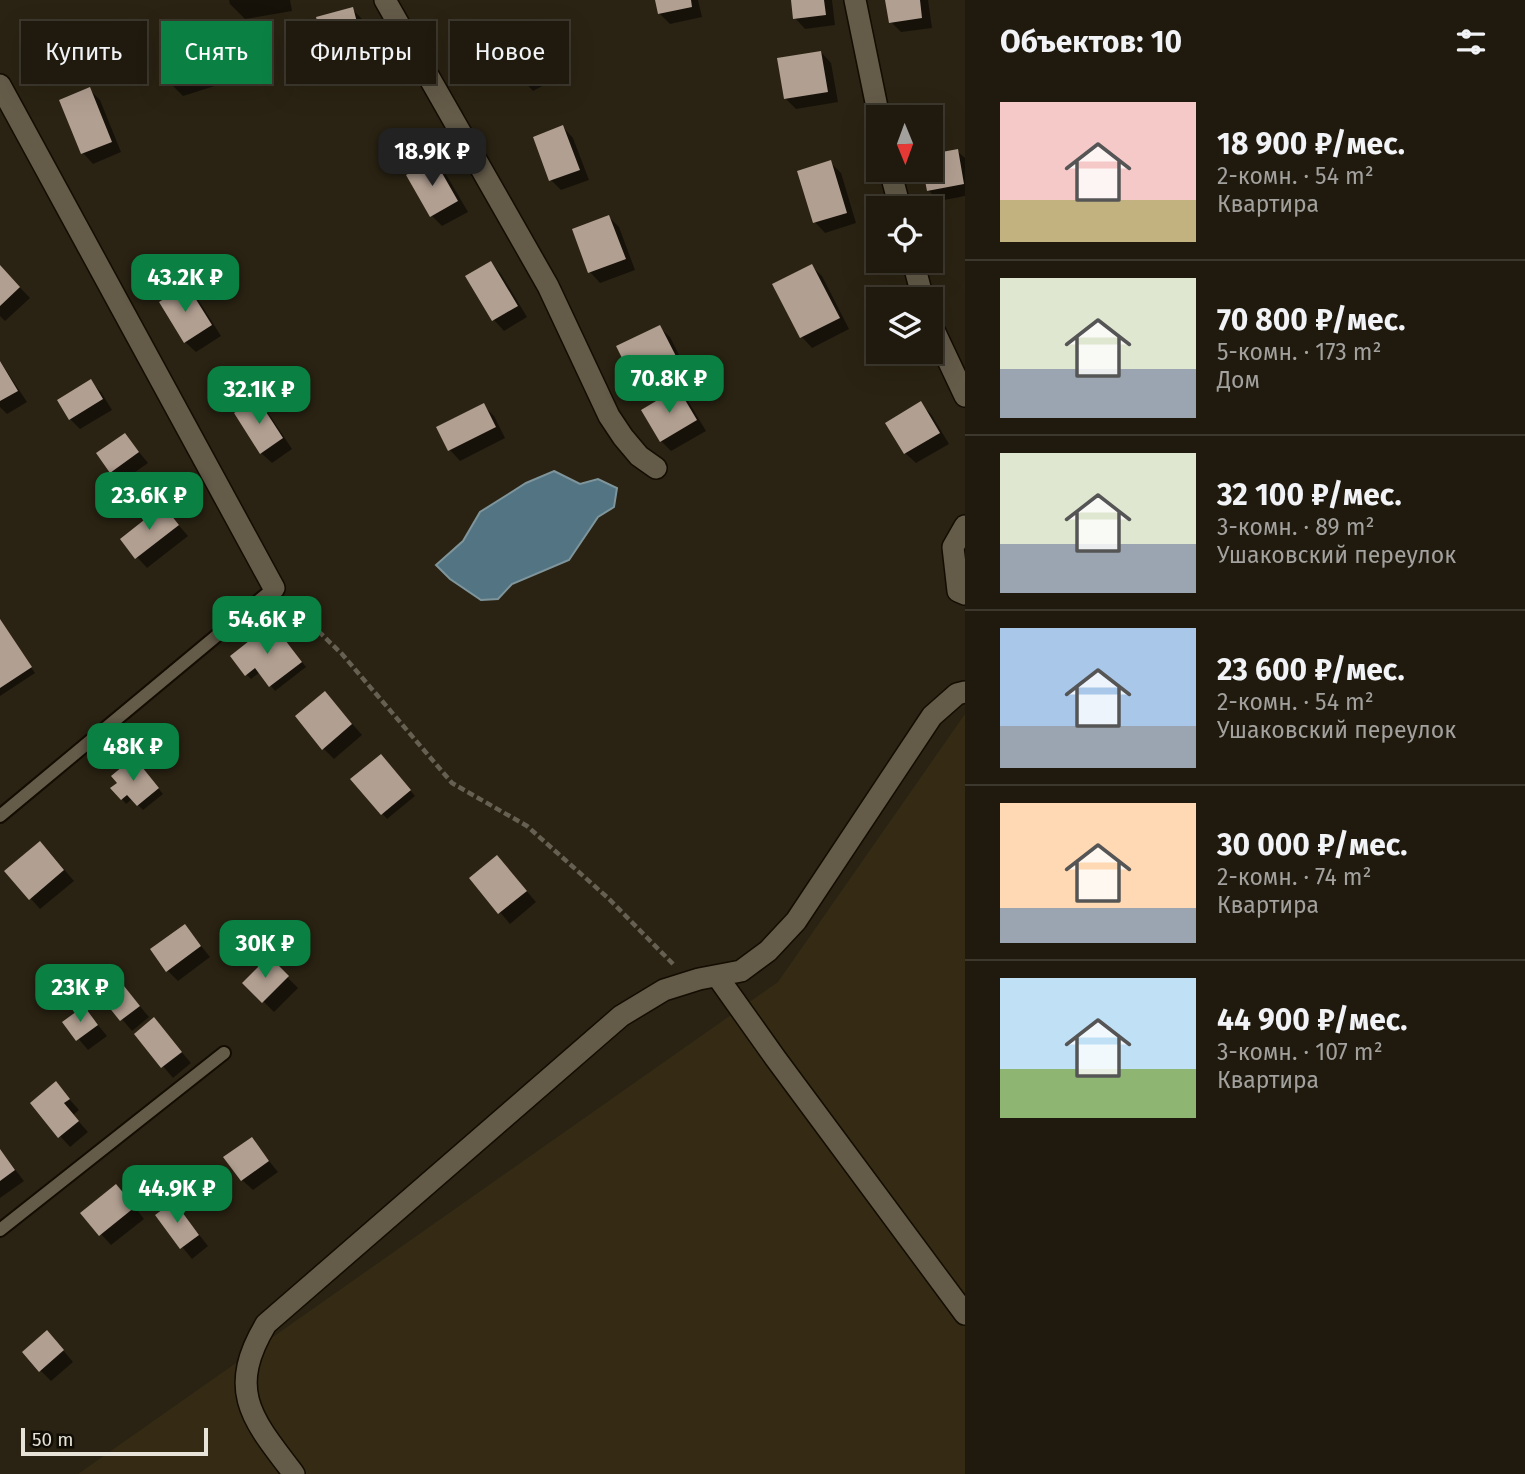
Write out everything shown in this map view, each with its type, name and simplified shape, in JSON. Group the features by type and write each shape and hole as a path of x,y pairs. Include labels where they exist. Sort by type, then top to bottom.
{"street":[{"path":"385,0 548,286 609,416 639,456 656,468"},
{"path":"855,0 877,105"},
{"path":"1,92 274,588"},
{"path":"943,349 965,396"},
{"path":"965,526 953,547 958,591 965,594"},
{"path":"294,1474 258,1426 247,1403 245,1379 255,1341 266,1324 621,1016 664,990 741,971 768,951 796,921 932,716 957,694 965,692"},
{"path":"708,977 965,1314"}],"lane":[{"path":"0,816 274,588"},
{"path":"0,1230 224,1053"}],"path":[{"path":"274,588 342,654 452,783 527,826 608,898 675,967 708,977"}],"shaded area":[{"path":"965,714 965,1474 78,1474 778,982"}],"water":[{"path":"554,471 580,484 598,479 617,488 614,507 598,517 569,560 512,584 498,599 481,600 450,579 436,565 463,541 480,512 526,483"}],"building":[{"path":"655,0 691,0 692,7 658,14"},
{"path":"791,0 824,0 826,15 793,19"},
{"path":"885,0 920,0 922,18 889,23"},
{"path":"353,7 357,21 317,21 316,17"},
{"path":"821,51 828,92 784,99 777,58"},
{"path":"90,87 112,142 81,154 59,100"},
{"path":"563,125 580,170 549,181 533,137"},
{"path":"958,149 964,184 927,191 925,182 943,182 943,152"},
{"path":"434,159 458,201 430,217 406,175"},
{"path":"831,160 847,213 813,223 797,171"},
{"path":"609,215 626,259 588,273 572,229"},
{"path":"491,261 518,306 492,321 465,276"},
{"path":"812,264 840,318 800,338 772,284"},
{"path":"0,265 20,287 0,306"},
{"path":"187,285 212,325 184,343 159,302"},
{"path":"660,325 679,362 635,384 616,346"},
{"path":"0,361 18,391 0,401"},
{"path":"91,379 103,399 69,420 57,400"},
{"path":"678,388 697,420 660,442 641,410"},
{"path":"257,398 283,438 260,454 234,413"},
{"path":"921,401 940,433 904,454 885,423"},
{"path":"484,403 496,427 448,451 436,427"},
{"path":"125,433 139,452 110,473 96,453"},
{"path":"163,505 179,525 135,559 120,539"},
{"path":"0,619 32,667 0,688"},
{"path":"272,623 302,662 269,687 255,668 245,676 230,656"},
{"path":"325,691 352,724 322,750 295,716"},
{"path":"381,754 411,790 381,815 350,779"},
{"path":"134,757 159,788 137,806 127,795 121,800 110,788 117,783 111,776"},
{"path":"40,841 64,870 29,900 4,871"},
{"path":"497,855 527,891 498,914 469,878"},
{"path":"185,924 201,946 166,972 150,949"},
{"path":"269,956 289,976 262,1003 242,983"},
{"path":"116,976 140,1006 120,1021 96,991"},
{"path":"84,1006 98,1025 76,1041 62,1022"},
{"path":"154,1017 182,1052 161,1068 134,1034"},
{"path":"56,1081 70,1099 64,1103 79,1121 58,1138 30,1103"},
{"path":"252,1137 269,1161 241,1181 223,1157"},
{"path":"0,1149 15,1170 0,1181"},
{"path":"116,1184 135,1207 99,1236 80,1213"},
{"path":"174,1201 199,1235 180,1249 155,1215"},
{"path":"47,1330 64,1350 39,1372 22,1352"}]}
